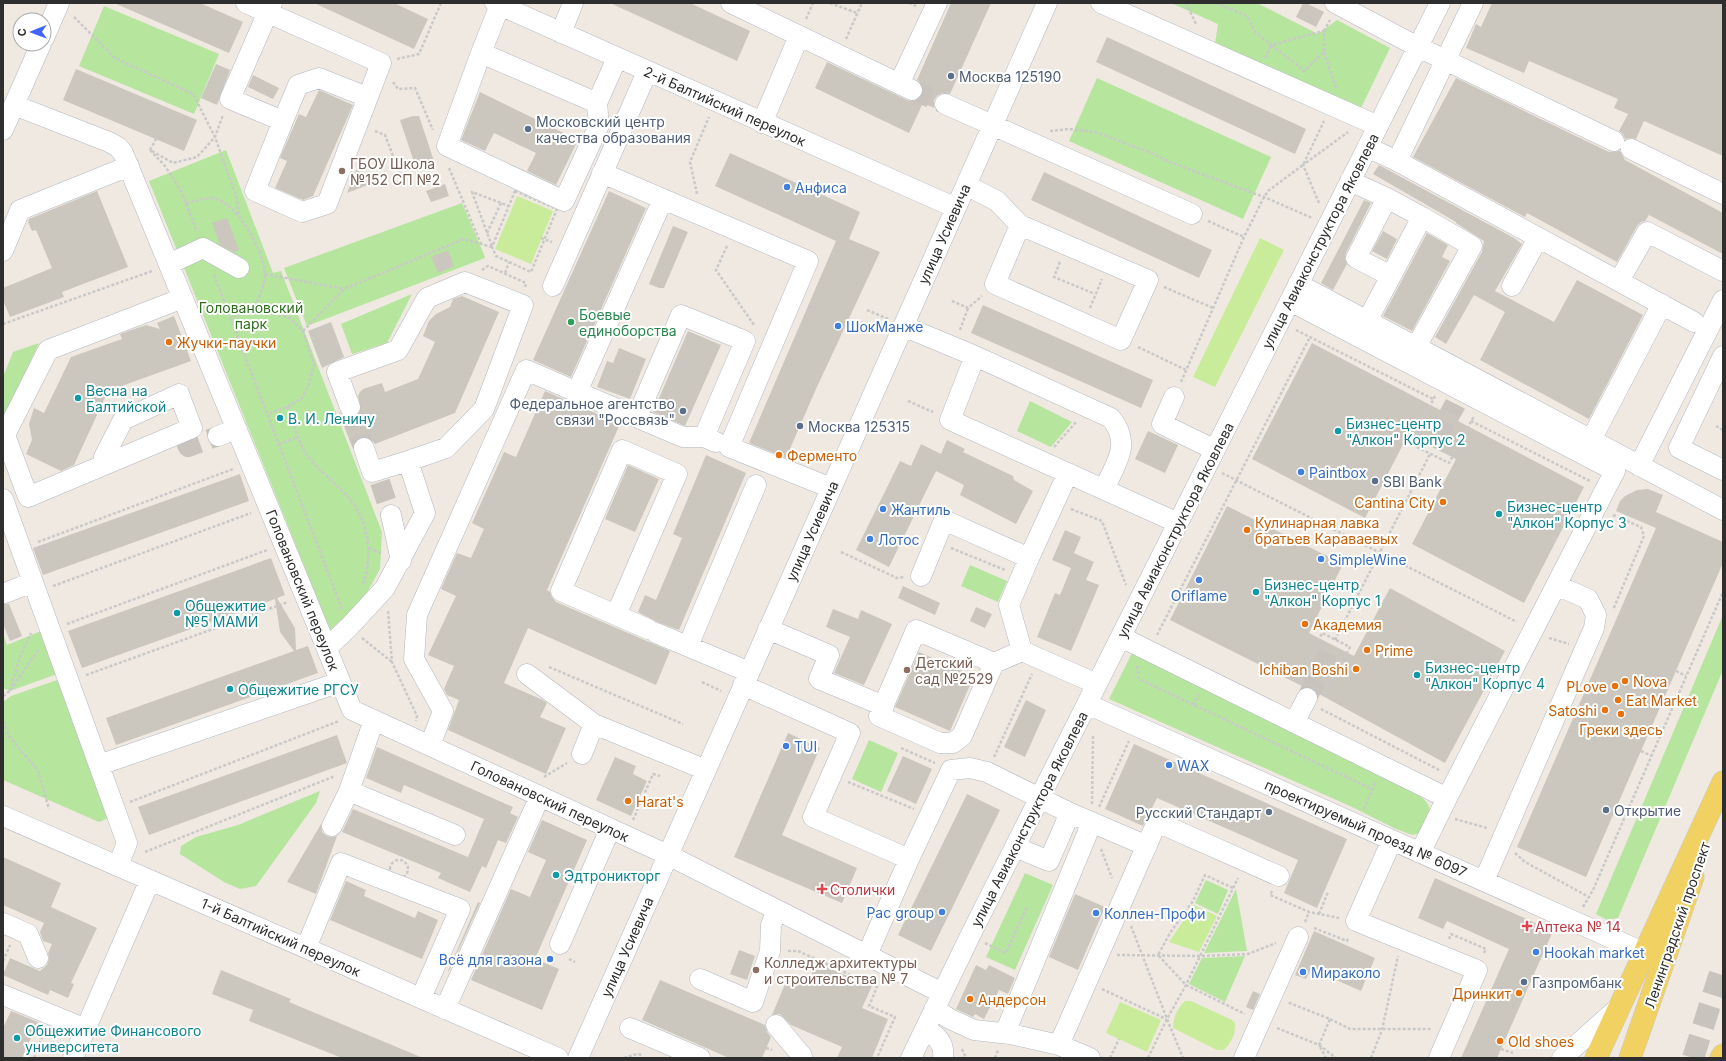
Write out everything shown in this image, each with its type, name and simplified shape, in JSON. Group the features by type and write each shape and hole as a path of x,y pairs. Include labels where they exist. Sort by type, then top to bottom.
{"main road":[{"path":"1596,1058 1723,782"},
{"name":"Ленинградский проспект","path":"1630,1058 1723,793"}],"street":[{"path":"52,19 59,3"},
{"path":"246,3 270,7 381,63 367,96 327,204 302,212 255,191 298,85 319,78 367,96"},
{"path":"561,33 573,3"},
{"path":"731,3 905,87 937,3"},
{"name":"улица Усиевича","path":"578,1058 1047,3"},
{"path":"1101,3 1370,123"},
{"name":"улица Авиаконструктора Яковлева","path":"911,1058 970,936 1097,684 1128,640 1178,523 1294,293 1320,222 1350,181 1367,147 1370,123 1418,47 1440,3"},
{"path":"1397,161 1473,3"},
{"path":"498,4 447,146 564,201 599,125 597,103 617,58"},
{"name":"2-й Балтийский переулок","path":"498,4 646,72 956,208"},
{"path":"1337,4 1418,47 1723,194"},
{"path":"270,7 230,99 283,120"},
{"path":"762,123 799,36"},
{"path":"3,130 37,52"},
{"path":"481,53 597,103"},
{"path":"553,286 646,72"},
{"path":"945,104 1192,214"},
{"name":"Головановский переулок","path":"14,105 110,142 118,147 123,153 352,710 668,855 866,955 938,1001 950,1019 974,1030 1005,1033 1059,1045 1090,1058"},
{"path":"1367,147 1397,161 1694,322"},
{"path":"3,251 20,210 128,166"},
{"path":"602,173 808,261 729,447"},
{"path":"1350,181 1387,198 1472,246 1416,347"},
{"path":"966,185 997,201 1020,225 1148,280 1121,340 995,284 1020,225"},
{"path":"1387,198 1356,258 1391,276"},
{"path":"577,392 663,199"},
{"path":"1367,321 1422,217"},
{"path":"1619,281 1647,232 1723,271"},
{"path":"1512,286 1538,238"},
{"path":"169,264 203,248 239,268"},
{"path":"350,407 337,372 398,350 427,298 465,282 523,305 484,409 446,448 372,472 364,448"},
{"path":"1294,293 1367,321 1723,510"},
{"path":"1294,293 1458,397 1615,471 1420,853"},
{"path":"106,464 28,497 6,435 48,350 183,298"},
{"path":"1639,466 1723,300"},
{"path":"1591,440 1662,304"},
{"path":"637,417 681,315 745,342 704,437"},
{"path":"903,326 975,356 1111,418 1120,432 1122,451 1104,489"},
{"path":"975,356 950,420 1178,523"},
{"path":"1723,356 1679,448 1723,470"},
{"path":"430,746 442,711 414,659 417,615 526,370 683,437 704,437 831,488"},
{"path":"1174,397 1162,424 1215,450"},
{"path":"218,436 237,429"},
{"path":"616,615 677,474 622,450 561,591 652,631 688,646 746,679 850,733 813,817 908,859"},
{"path":"327,648 349,627 385,588 401,561 425,513 408,461"},
{"path":"1031,655 1009,605 1068,473"},
{"path":"688,646 756,485"},
{"path":"3,498 48,612 69,681 127,843 118,866"},
{"path":"391,515 401,561"},
{"path":"921,576 944,520 1025,567"},
{"path":"1484,881 1596,623 1594,609 1588,599 1556,585"},
{"path":"5,593 48,612"},
{"path":"768,629 829,655 819,679 884,706"},
{"path":"994,663 962,736 953,743 940,743 879,716 916,630 994,663 1031,655 1097,684"},
{"path":"1128,640 1447,798"},
{"path":"527,674 594,724 706,770"},
{"path":"100,765 340,682"},
{"path":"1294,723 1312,697"},
{"name":"проектируемый проезд № 6097","path":"1087,704 1645,953"},
{"path":"332,826 349,791 356,767 370,736 374,720"},
{"path":"582,754 594,724"},
{"path":"866,955 908,859 951,770 970,768 987,772 1070,813 1147,846"},
{"path":"349,791 455,835"},
{"path":"446,1009 540,796"},
{"path":"1016,847 1049,862 1070,813"},
{"name":"1-й Балтийский переулок","path":"3,816 558,1058"},
{"path":"1005,1033 1092,822"},
{"path":"1059,1045 1157,822 1279,876"},
{"path":"560,944 610,829"},
{"path":"1392,840 1356,921 1477,970 1439,1058"},
{"path":"306,948 340,862 460,909 420,998"},
{"path":"73,1058 150,880"},
{"path":"753,1002 770,951 771,925 777,910"},
{"path":"3,923 28,934 38,958"},
{"path":"1244,1058 1298,937"},
{"path":"700,979 753,1002 804,1057"},
{"path":"3,994 86,1029"},
{"path":"1562,1058 1620,1007"},
{"path":"630,1028 700,1058"},
{"path":"925,1029 935,1034 939,1039 944,1051 943,1058"}],"path":[{"path":"381,63 418,54 441,3"},
{"path":"830,3 857,14"},
{"path":"839,55 862,3"},
{"path":"1216,3 1247,16 1254,32 1304,70"},
{"path":"1320,222 1303,165 1338,108 1324,52 1324,31 1337,4"},
{"path":"74,18 115,58 193,94 215,137 236,196 239,216"},
{"path":"1272,45 1324,31"},
{"path":"1295,89 1304,70 1324,52"},
{"path":"150,150 173,163 197,157 215,137 230,99"},
{"path":"704,217 690,162 716,102"},
{"path":"1174,397 1244,237 1268,191 1333,144 1370,123"},
{"path":"357,124 385,135 402,179"},
{"path":"1024,140 1042,132 1069,129 1095,132 1264,197 1320,222"},
{"path":"150,150 156,139"},
{"path":"150,150 165,166 181,190 344,613 348,607"},
{"path":"492,247 509,206 515,191 557,209 543,239 531,272 496,256 492,247 487,234 472,192 509,206"},
{"path":"487,234 501,203"},
{"path":"1192,214 1244,237"},
{"path":"735,229 716,270 771,350"},
{"path":"303,331 344,289 464,240 492,247"},
{"path":"1067,246 1054,277 1095,294"},
{"path":"505,273 509,262"},
{"path":"1084,323 1108,263"},
{"path":"3,324 169,264"},
{"path":"488,266 526,283"},
{"path":"265,274 344,289"},
{"path":"1148,280 1213,309"},
{"path":"953,347 968,308 995,284"},
{"path":"952,301 968,308"},
{"path":"254,309 267,311 290,318 303,331 314,365 309,384 302,398 288,407 268,414"},
{"path":"1279,322 1434,399 1411,444 1430,454 1449,463 1472,421 1594,483"},
{"path":"1156,638 1310,337"},
{"path":"1121,340 1186,370"},
{"path":"908,401 950,420"},
{"path":"288,407 306,454 350,498 366,531 369,548 368,571 360,591"},
{"path":"1042,462 1088,408"},
{"path":"1716,426 1723,430"},
{"path":"279,444 299,437"},
{"path":"1335,640 1430,454"},
{"path":"48,538 251,462"},
{"path":"1236,481 1521,624"},
{"path":"1054,502 1102,522 1127,587"},
{"path":"10,691 20,657 30,637 36,617 268,505"},
{"path":"935,542 1025,567"},
{"path":"48,612 284,544"},
{"path":"841,552 897,578 921,576"},
{"path":"1580,912 1593,890 1723,592"},
{"path":"69,681 305,595"},
{"path":"3,696 10,691 37,651 48,612"},
{"path":"349,627 392,662"},
{"path":"1322,633 1350,647 1312,697 1322,633"},
{"path":"1548,638 1575,646"},
{"path":"1128,640 1139,680 1372,789"},
{"path":"987,772 1031,655"},
{"path":"546,665 683,724"},
{"path":"1655,682 1669,668"},
{"path":"1676,671 1686,676"},
{"path":"1619,687 1638,695 1628,718 1609,710 1621,681 1643,691 1645,686"},
{"path":"1312,697 1445,774"},
{"path":"115,807 337,723 352,710"},
{"path":"1615,713 1613,718 1626,724 1624,729"},
{"path":"3,722 9,736 38,771 49,808"},
{"path":"1092,822 1136,726"},
{"path":"897,746 951,770"},
{"path":"1641,751 1652,756"},
{"path":"546,778 549,774 582,754"},
{"path":"145,852 356,767"},
{"path":"639,822 633,819 653,774 660,776"},
{"path":"831,775 930,815"},
{"path":"1148,1058 1246,861"},
{"path":"1158,955 1170,933 1193,901 1205,875 1233,888"},
{"path":"1099,955 1200,956 1248,954 1277,942 1298,937 1314,928 1347,941 1356,921 1309,912 1270,895 1279,876"},
{"path":"1319,914 1328,892"},
{"path":"970,936 1006,953 1027,908"},
{"path":"1371,1058 1382,1030 1402,940"},
{"path":"798,951 877,987 869,1006 895,1017 877,1058"},
{"path":"1087,982 1167,1019"},
{"path":"34,1058 52,1015"},
{"path":"1330,1019 1350,1029 1452,1029"},
{"path":"1110,1058 1119,1039"},
{"path":"1326,1058 1319,1045 1336,1058"},
{"path":"1501,1049 1513,1053"},
{"path":"624,1058 637,1054 644,1055"}],"green space":[{"path":"1171,3 1257,3 1318,34 1337,20 1390,48 1360,110 1215,44 1218,24"},
{"path":"104,6 219,54 194,114 79,66"},
{"path":"1097,78 1271,157 1243,219 1069,141"},
{"name":"Головановский парк","path":"226,150 273,273 281,271 382,532 380,569 362,602 330,630 149,181"},
{"path":"517,196 553,211 531,264 495,249"},
{"path":"462,203 485,258 307,326 284,268"},
{"path":"1260,238 1284,250 1215,387 1193,377"},
{"path":"412,294 387,343 352,354 341,324"},
{"path":"39,343 3,420 3,377 13,352"},
{"path":"1030,401 1072,422 1051,447 1017,431"},
{"path":"970,565 1007,581 998,602 961,586"},
{"path":"1723,615 1723,670 1618,918 1607,920 1596,914"},
{"path":"41,631 57,674 10,691 3,688 3,634 7,645"},
{"path":"1133,651 1417,793 1427,803 1430,811 1421,833 1412,835 1396,829 1350,806 1109,699"},
{"path":"60,679 111,817 99,822 3,780 3,702 11,696"},
{"path":"869,740 898,753 881,792 852,779"},
{"path":"320,791 316,803 256,886 240,889 224,882 180,854 181,846 196,837 238,825"},
{"path":"1025,873 1053,885 1015,970 986,957"},
{"path":"1206,880 1228,890 1218,914 1195,903"},
{"path":"1236,889 1247,951 1204,953"},
{"path":"1194,905 1217,916 1199,952 1169,942"},
{"path":"1245,956 1225,1002 1189,984 1202,958"},
{"path":"1185,1001 1191,1001 1232,1020 1235,1023 1235,1031 1229,1044 1224,1050 1217,1050 1173,1028 1176,1013"},
{"path":"1120,1002 1161,1020 1147,1052 1106,1033"}],"building":[{"path":"114,3 200,3 243,22 229,53"},
{"path":"314,3 394,3 428,19 414,49"},
{"path":"610,3 690,3 750,31 737,61"},
{"path":"951,3 991,3 950,94 943,93 938,95 934,100 934,108 923,103 909,133 815,88 827,62 907,100 918,100 922,95 923,90 922,84 917,80"},
{"path":"1303,3 1324,12 1316,27 1296,17"},
{"path":"1492,3 1723,3 1723,156 1644,121 1636,139 1625,139 1623,134 1619,131 1628,114 1614,108 1618,99 1529,61 1524,73 1466,48 1476,24 1481,27"},
{"path":"1107,37 1306,129 1295,154 1096,62"},
{"path":"216,64 230,70 217,105 201,98"},
{"path":"76,69 197,120 184,151 63,100"},
{"path":"253,75 279,88 273,99 248,87"},
{"path":"1456,78 1609,152 1620,151 1625,160 1723,213 1723,254 1649,215 1645,221 1641,222 1637,226 1617,262 1527,213 1525,217 1413,157"},
{"path":"319,90 353,105 313,196 303,200 275,188 287,161 280,158 299,114 306,117"},
{"path":"480,92 578,140 556,185 527,171 536,153 494,133 485,151 461,140"},
{"path":"413,116 419,116 434,161 416,168 400,120"},
{"path":"730,153 860,212 849,239 880,252 816,389 786,458 749,443 836,241 715,186"},
{"path":"1379,165 1514,238 1522,244 1495,291 1554,322 1577,280 1643,315 1589,419 1480,360 1505,312 1474,295 1446,344 1435,337 1482,252 1484,241 1456,222 1373,174"},
{"path":"356,170 381,180 347,193"},
{"path":"1044,172 1212,250 1199,278 1031,200"},
{"path":"445,184 449,196 431,202 426,191"},
{"path":"97,191 128,267 62,292 64,297 10,317 3,300 3,288 52,268 36,230 32,231 28,222 29,219"},
{"path":"609,191 646,208 571,377 533,360"},
{"path":"1364,200 1371,203 1346,253 1345,259 1347,264 1333,290 1321,283"},
{"path":"227,218 239,250 234,252 220,245 212,223"},
{"path":"673,226 688,232 664,288 659,288 649,284"},
{"path":"1383,231 1397,239 1387,259 1372,251"},
{"path":"1427,233 1448,245 1442,257 1450,261 1412,331 1383,316"},
{"path":"448,250 454,266 438,273 431,257"},
{"path":"462,296 499,312 455,413 375,444 367,437 360,437 355,441 353,449 338,411 343,416 354,418 359,414 361,409 358,396 363,389 382,383 385,392 418,379 435,342 423,336 429,321 436,314 450,307 453,299"},
{"path":"983,305 1153,380 1141,408 971,333"},
{"name":"Весна на Балтийской","path":"174,316 191,361 108,391 74,465 61,471 26,454 32,440 29,424 34,408 44,413 71,357 122,339 120,334 146,325 160,329 157,323"},
{"path":"331,322 344,357 322,368 308,331"},
{"path":"688,331 721,345 685,426 653,412"},
{"path":"1312,343 1440,410 1446,399 1465,409 1458,421 1584,487 1524,603 1412,544 1456,459 1408,435 1365,518 1252,459"},
{"path":"619,348 646,359 630,399 597,387 607,361 613,363"},
{"path":"545,391 620,424 547,590 556,602 670,651 656,685 528,628 504,683 543,700 547,703 540,717 566,728 546,774 448,730 459,700 447,695 444,689 454,666 428,655 456,596 441,589 457,553 471,558 484,529 472,523 504,452 516,457"},
{"path":"1148,431 1178,445 1165,473 1135,459"},
{"path":"947,440 965,449 963,452 1013,476 1014,480 1033,491 1016,524 960,495 964,485 936,471 889,567 856,550 900,461 911,466 921,444 941,454"},
{"path":"706,455 746,473 679,630 657,622 638,612 645,595 656,600 682,538 673,534"},
{"path":"628,465 659,479 635,532 605,519"},
{"path":"240,474 249,501 43,575 33,548"},
{"path":"1648,489 1663,495 1656,512 1723,542 1723,563 1586,877 1517,847 1656,528 1616,511 1620,501 1625,496 1637,490"},
{"path":"1227,506 1343,564 1309,633 1354,656 1390,588 1505,651 1445,763 1319,694 1318,696 1312,688 1306,687 1300,689 1302,686 1170,620"},
{"path":"1065,530 1081,537 1074,553 1094,562 1086,580 1099,585 1071,651 1037,637 1055,593 1060,595 1071,568 1052,560"},
{"path":"271,558 285,595 277,598 295,628 296,650 308,646 318,673 116,745 106,718 294,651 280,632 275,599 82,668 68,631"},
{"path":"903,586 940,603 935,615 898,598"},
{"path":"3,604 9,604 22,636 10,641 3,624"},
{"path":"976,607 992,614 985,628 970,621"},
{"path":"833,609 858,619 861,610 892,624 864,685 834,673 850,637 826,627"},
{"path":"919,652 974,676 950,731 895,707"},
{"path":"1026,700 1046,710 1025,757 1004,747"},
{"path":"788,733 820,748 782,835 857,868 842,903 734,857"},
{"path":"337,735 347,763 149,835 138,807"},
{"path":"1134,744 1347,839 1317,908 1284,893 1298,860 1157,798 1143,826 1105,809"},
{"path":"377,747 513,807 510,813 518,817 506,843 498,840 486,868 482,866 470,892 438,878 441,873 342,832 353,809 468,857 484,819 404,785 401,793 366,778"},
{"path":"903,756 932,769 916,804 887,791"},
{"path":"615,757 636,766 633,774 647,781 631,816 596,800"},
{"path":"967,794 1000,810 931,951 898,935"},
{"name":"Эдтроникторг","path":"542,820 587,840 535,959 559,969 542,1010 471,980 511,889 530,897 546,860 528,852"},
{"path":"321,824 322,832 327,836 337,836 316,894 287,882"},
{"path":"3,857 61,883 51,907 97,928 71,983 74,984 68,998 50,990 48,995 3,975 10,958 40,971 47,965 49,959 48,953 52,944 43,941 40,932 44,923 3,905"},
{"path":"1435,878 1553,931 1497,1058 1461,1058 1509,949 1447,921 1443,929 1418,918"},
{"path":"346,881 366,890 364,896 415,918 418,911 438,920 422,959 330,920"},
{"path":"1075,894 1105,907 1078,970 1049,957"},
{"path":"478,902 480,903 448,971"},
{"path":"1314,931 1375,958 1361,991 1311,969 1306,979 1295,975"},
{"path":"739,950 755,956 747,980 730,974"},
{"path":"816,963 872,986 862,1008 888,1019 872,1058 837,1058 842,1047 791,1025 780,1014 772,1015 788,977 807,985"},
{"path":"976,965 986,970 989,965 1015,978 1008,994 999,990 984,1019 975,1014 973,1017 956,1009"},
{"path":"221,970 291,999 289,1002 423,1058 342,1058 249,1021 253,1010 212,994"},
{"path":"660,980 765,1025 767,1032 771,1037 762,1058 729,1058 642,1020"},
{"path":"1253,991 1260,994 1253,1010 1246,1007"},
{"name":"Общежитие Финансового университета","path":"11,1011 38,1022 22,1058 3,1058 3,1028"}],"tunnel":[{"path":"912,90 945,104"},
{"path":"1438,440 1455,404"},
{"path":"350,407 364,448"},
{"path":"185,440 188,447 218,436"},
{"path":"380,482 391,515"},
{"path":"1307,698 1329,653"},
{"path":"1693,1058 1723,964"}],"place":[{"name":"Москва 125190","path":"951,76"},
{"name":"Московский центр качества образования","path":"528,129"},
{"name":"ГБОУ Школа №152 СП №2","path":"342,171"},
{"name":"Анфиса","path":"787,187"},
{"name":"Боевые единоборства","path":"571,322"},
{"name":"ШокМанже","path":"838,326"},
{"name":"Жучки-паучки","path":"169,342"},
{"name":"Весна на Балтийской","path":"78,398"},
{"name":"Федеральное агентство связи \"Россвязь\"","path":"683,411"},
{"name":"В. И. Ленину","path":"280,418"},
{"name":"Москва 125315","path":"800,426"},
{"name":"Бизнес-центр \"Алкон\" Корпус 2","path":"1338,431"},
{"name":"Ферменто","path":"779,455"},
{"name":"Paintbox","path":"1301,472"},
{"name":"SBI Bank","path":"1375,481"},
{"name":"Cantina City","path":"1443,502"},
{"name":"Жантиль","path":"883,509"},
{"name":"Бизнес-центр \"Алкон\" Корпус 3","path":"1499,514"},
{"name":"Кулинарная лавка братьев Караваевых","path":"1247,530"},
{"name":"Лотос","path":"870,539"},
{"name":"SimpleWine","path":"1321,559"},
{"name":"Oriflame","path":"1199,580"},
{"name":"Бизнес-центр \"Алкон\" Корпус 1","path":"1256,592"},
{"name":"Общежитие №5 МАМИ","path":"177,613"},
{"name":"Академия","path":"1305,624"},
{"name":"Prime","path":"1367,650"},
{"name":"Ichiban Boshi","path":"1356,669"},
{"name":"Детский сад №2529","path":"907,670"},
{"name":"Бизнес-центр \"Алкон\" Корпус 4","path":"1417,675"},
{"name":"Nova","path":"1625,681"},
{"name":"PLove","path":"1615,686"},
{"name":"Общежитие РГСУ","path":"230,689"},
{"name":"Eat Market","path":"1618,700"},
{"name":"Satoshi","path":"1605,710"},
{"name":"Греки здесь","path":"1621,714"},
{"name":"TUI","path":"786,746"},
{"name":"WAX","path":"1169,765"},
{"name":"Harat's","path":"628,801"},
{"name":"Открытие","path":"1606,810"},
{"name":"Русский Стандарт","path":"1269,812"},
{"name":"Эдтроникторг","path":"556,875"},
{"name":"Столички","path":"822,889"},
{"name":"Pac group","path":"942,912"},
{"name":"Коллен-Профи","path":"1096,913"},
{"name":"Аптека № 14","path":"1527,926"},
{"name":"Hookah market","path":"1536,952"},
{"name":"Всё для газона","path":"550,959"},
{"name":"Колледж архитектуры и строительства № 7","path":"756,970"},
{"name":"Мираколо","path":"1303,972"},
{"name":"Газпромбанк","path":"1524,982"},
{"name":"Дринкит","path":"1519,993"},
{"name":"Андерсон","path":"970,999"},
{"name":"Общежитие Финансового университета","path":"17,1038"},
{"name":"Old shoes","path":"1500,1041"}]}
